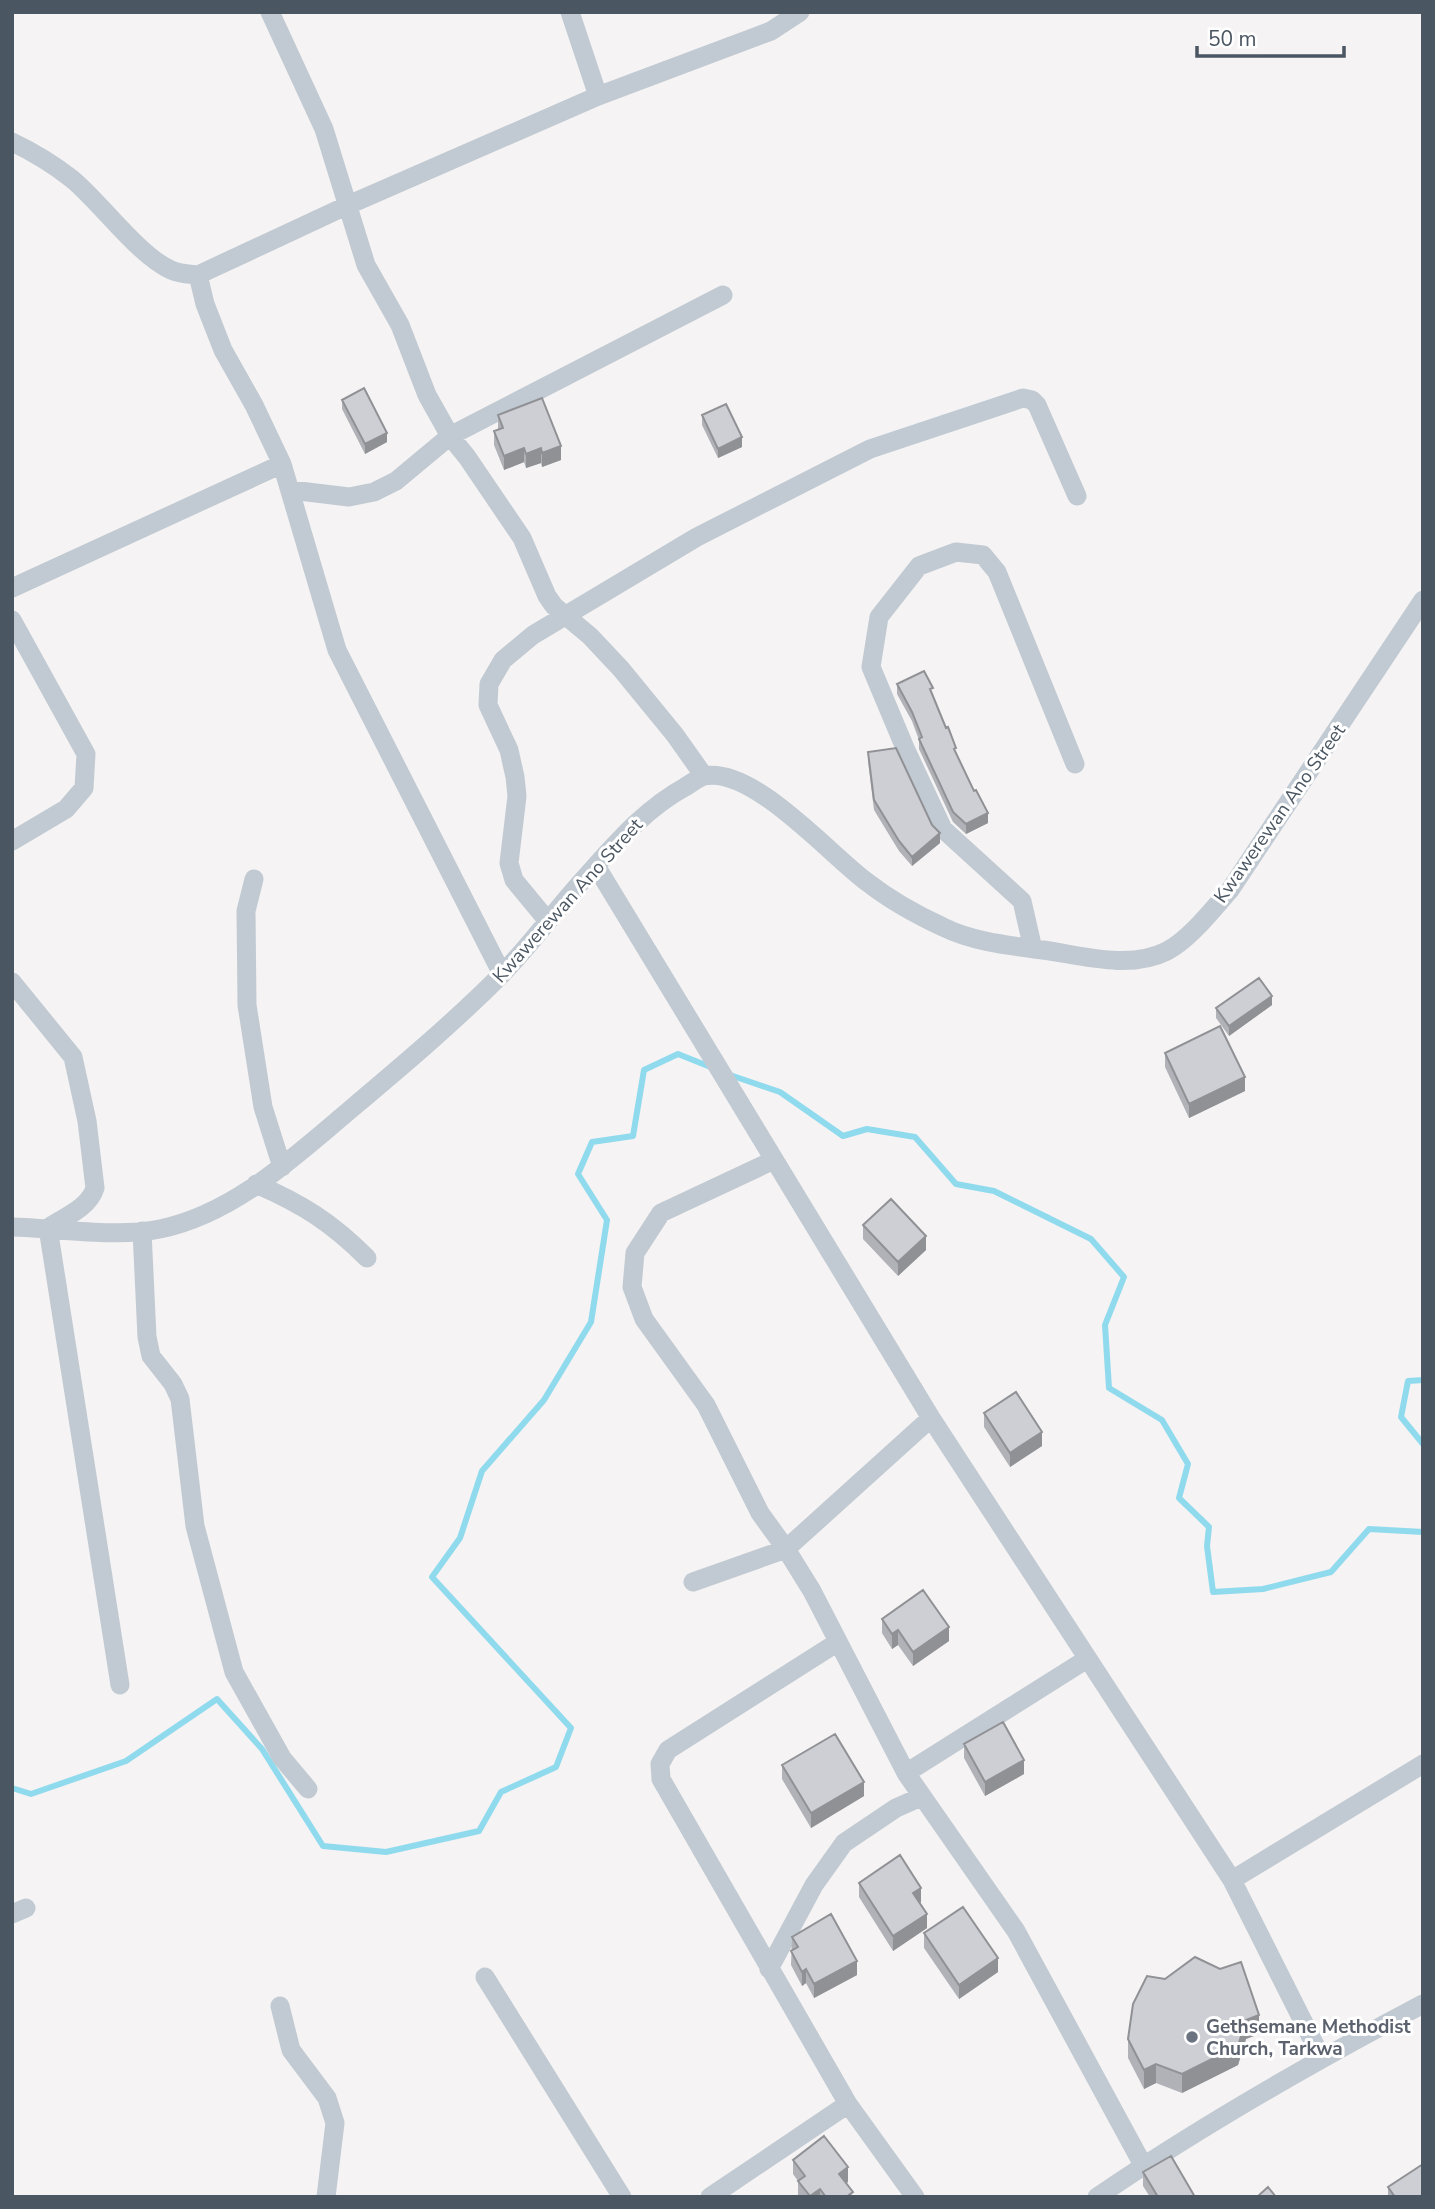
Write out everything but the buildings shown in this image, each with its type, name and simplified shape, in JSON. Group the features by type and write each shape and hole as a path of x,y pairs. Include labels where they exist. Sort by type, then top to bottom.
{"street":[{"path":"270,12 324,130 366,265 400,325 427,395 450,436 522,538 547,596 565,617 590,636 621,669 675,735 704,776"},
{"path":"570,12 598,96"},
{"path":"12,142 73,180 148,254 170,270 198,275 346,206 598,96 771,31 800,12"},
{"path":"198,275 205,304 223,350 254,405 282,464 337,650 502,974"},
{"path":"291,490 349,497 374,492 396,481 450,436 723,295"},
{"path":"547,920 514,880 509,863 516,787 509,750 488,705 489,684 503,660 533,635 697,537 870,449 1023,398 1032,400 1037,405 1077,496"},
{"path":"12,588 282,464"},
{"path":"1033,949 1022,901 943,829 871,667 878,617 919,566 956,552 983,555 996,572 1075,764"},
{"name":"Kwawerewan Ano Street","path":"12,1227 157,1230 189,1221 256,1184 282,1167 398,1069 502,974 637,821 674,793 704,776 733,778 759,791 867,882 907,908 947,929 995,943 1099,959 1135,961 1167,951 1200,924 1230,890 1423,600"},
{"path":"12,620 18,643 86,754 84,788 66,809 12,841"},
{"path":"596,866 931,1418 1232,1881 1321,2057"},
{"path":"254,879 246,911 247,1005 263,1107 282,1167"},
{"path":"12,982 73,1057 87,1121 95,1188 92,1197 48,1228 120,1685"},
{"path":"774,1160 661,1213 635,1253 632,1287 645,1319 706,1405 760,1513 786,1549 906,1773 1016,1931 1143,2165"},
{"path":"256,1184 309,1210 340,1231 368,1258"},
{"path":"142,1231 147,1337 151,1356 173,1384 180,1399 195,1526 234,1672 282,1758 308,1789"},
{"path":"693,1582 786,1549 931,1418"},
{"path":"838,1642 668,1750 660,1764 661,1779 848,2104 915,2197"},
{"path":"906,1773 1087,1659"},
{"path":"1232,1881 1423,1764"},
{"path":"769,1969 814,1885 844,1843 896,1808 921,1797"},
{"path":"485,1977 622,2197"},
{"path":"1097,2197 1143,2165 1321,2057 1423,2004"},
{"path":"280,2006 291,2050 327,2098 335,2123 326,2197"},
{"path":"709,2197 848,2104"}],"waterway":[{"path":"12,1788 31,1794 126,1761 217,1699 262,1749 323,1846 386,1852 479,1831 501,1792 556,1767 571,1728 432,1577 460,1538 482,1471 544,1400 591,1322 607,1220 578,1174 592,1142 633,1136 644,1070 678,1054 713,1068"},
{"path":"730,1075 780,1092 843,1136 867,1129 915,1137 956,1184 994,1191 1091,1239 1124,1277 1105,1325 1109,1388 1162,1420 1188,1464 1179,1498 1209,1527 1207,1546 1213,1592 1263,1589 1331,1572 1369,1529 1423,1532"},
{"path":"1423,1380 1408,1381 1401,1417 1423,1444"}],"place":[{"name":"Gethsemane Methodist Church, Tarkwa","path":"1192,2037"}]}
